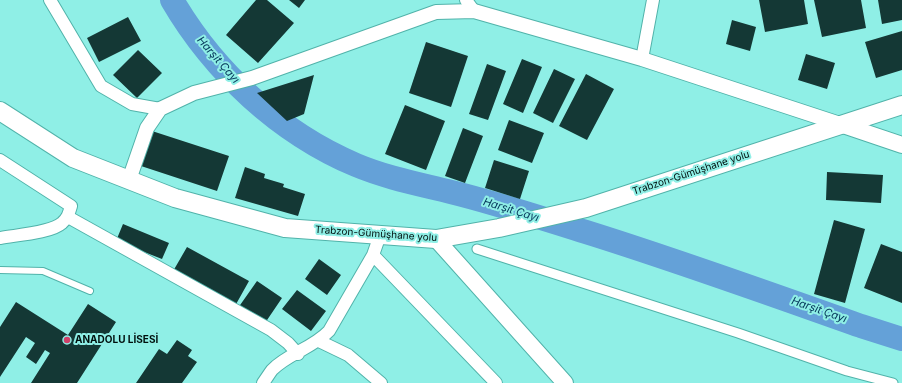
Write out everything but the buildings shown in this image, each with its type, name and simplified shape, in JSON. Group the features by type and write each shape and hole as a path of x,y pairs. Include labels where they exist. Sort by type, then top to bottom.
{"main road":[{"name":"Trabzon-Gümüşhane yolu","path":"0,111 73,158 175,198 285,228 436,239 499,228 586,208 902,104"},
{"path":"840,124 902,145"},
{"path":"436,239 565,383"}],"street":[{"path":"50,0 101,86 132,104 160,109"},
{"path":"642,59 653,0"},
{"path":"129,180 147,128 160,109 194,93 252,78 436,12 470,5 642,59 840,124"},
{"path":"0,160 71,206 68,217 61,224 52,228 0,238"},
{"path":"68,217 271,330 288,343 298,354"},
{"path":"263,383 272,370 319,341 334,324 373,255 380,235"},
{"path":"477,249 738,333 847,371 893,383"},
{"path":"373,255 496,383"},
{"path":"319,341 348,355 381,383"}],"lane":[{"path":"0,270 43,271 90,291"}],"waterway":[{"name":"Harşit Çayı","path":"172,0 208,52 251,98 275,118 328,152 368,170 468,196 621,243 902,339"}],"place":[{"name":"ANADOLU LİSESİ","path":"67,340"}]}
